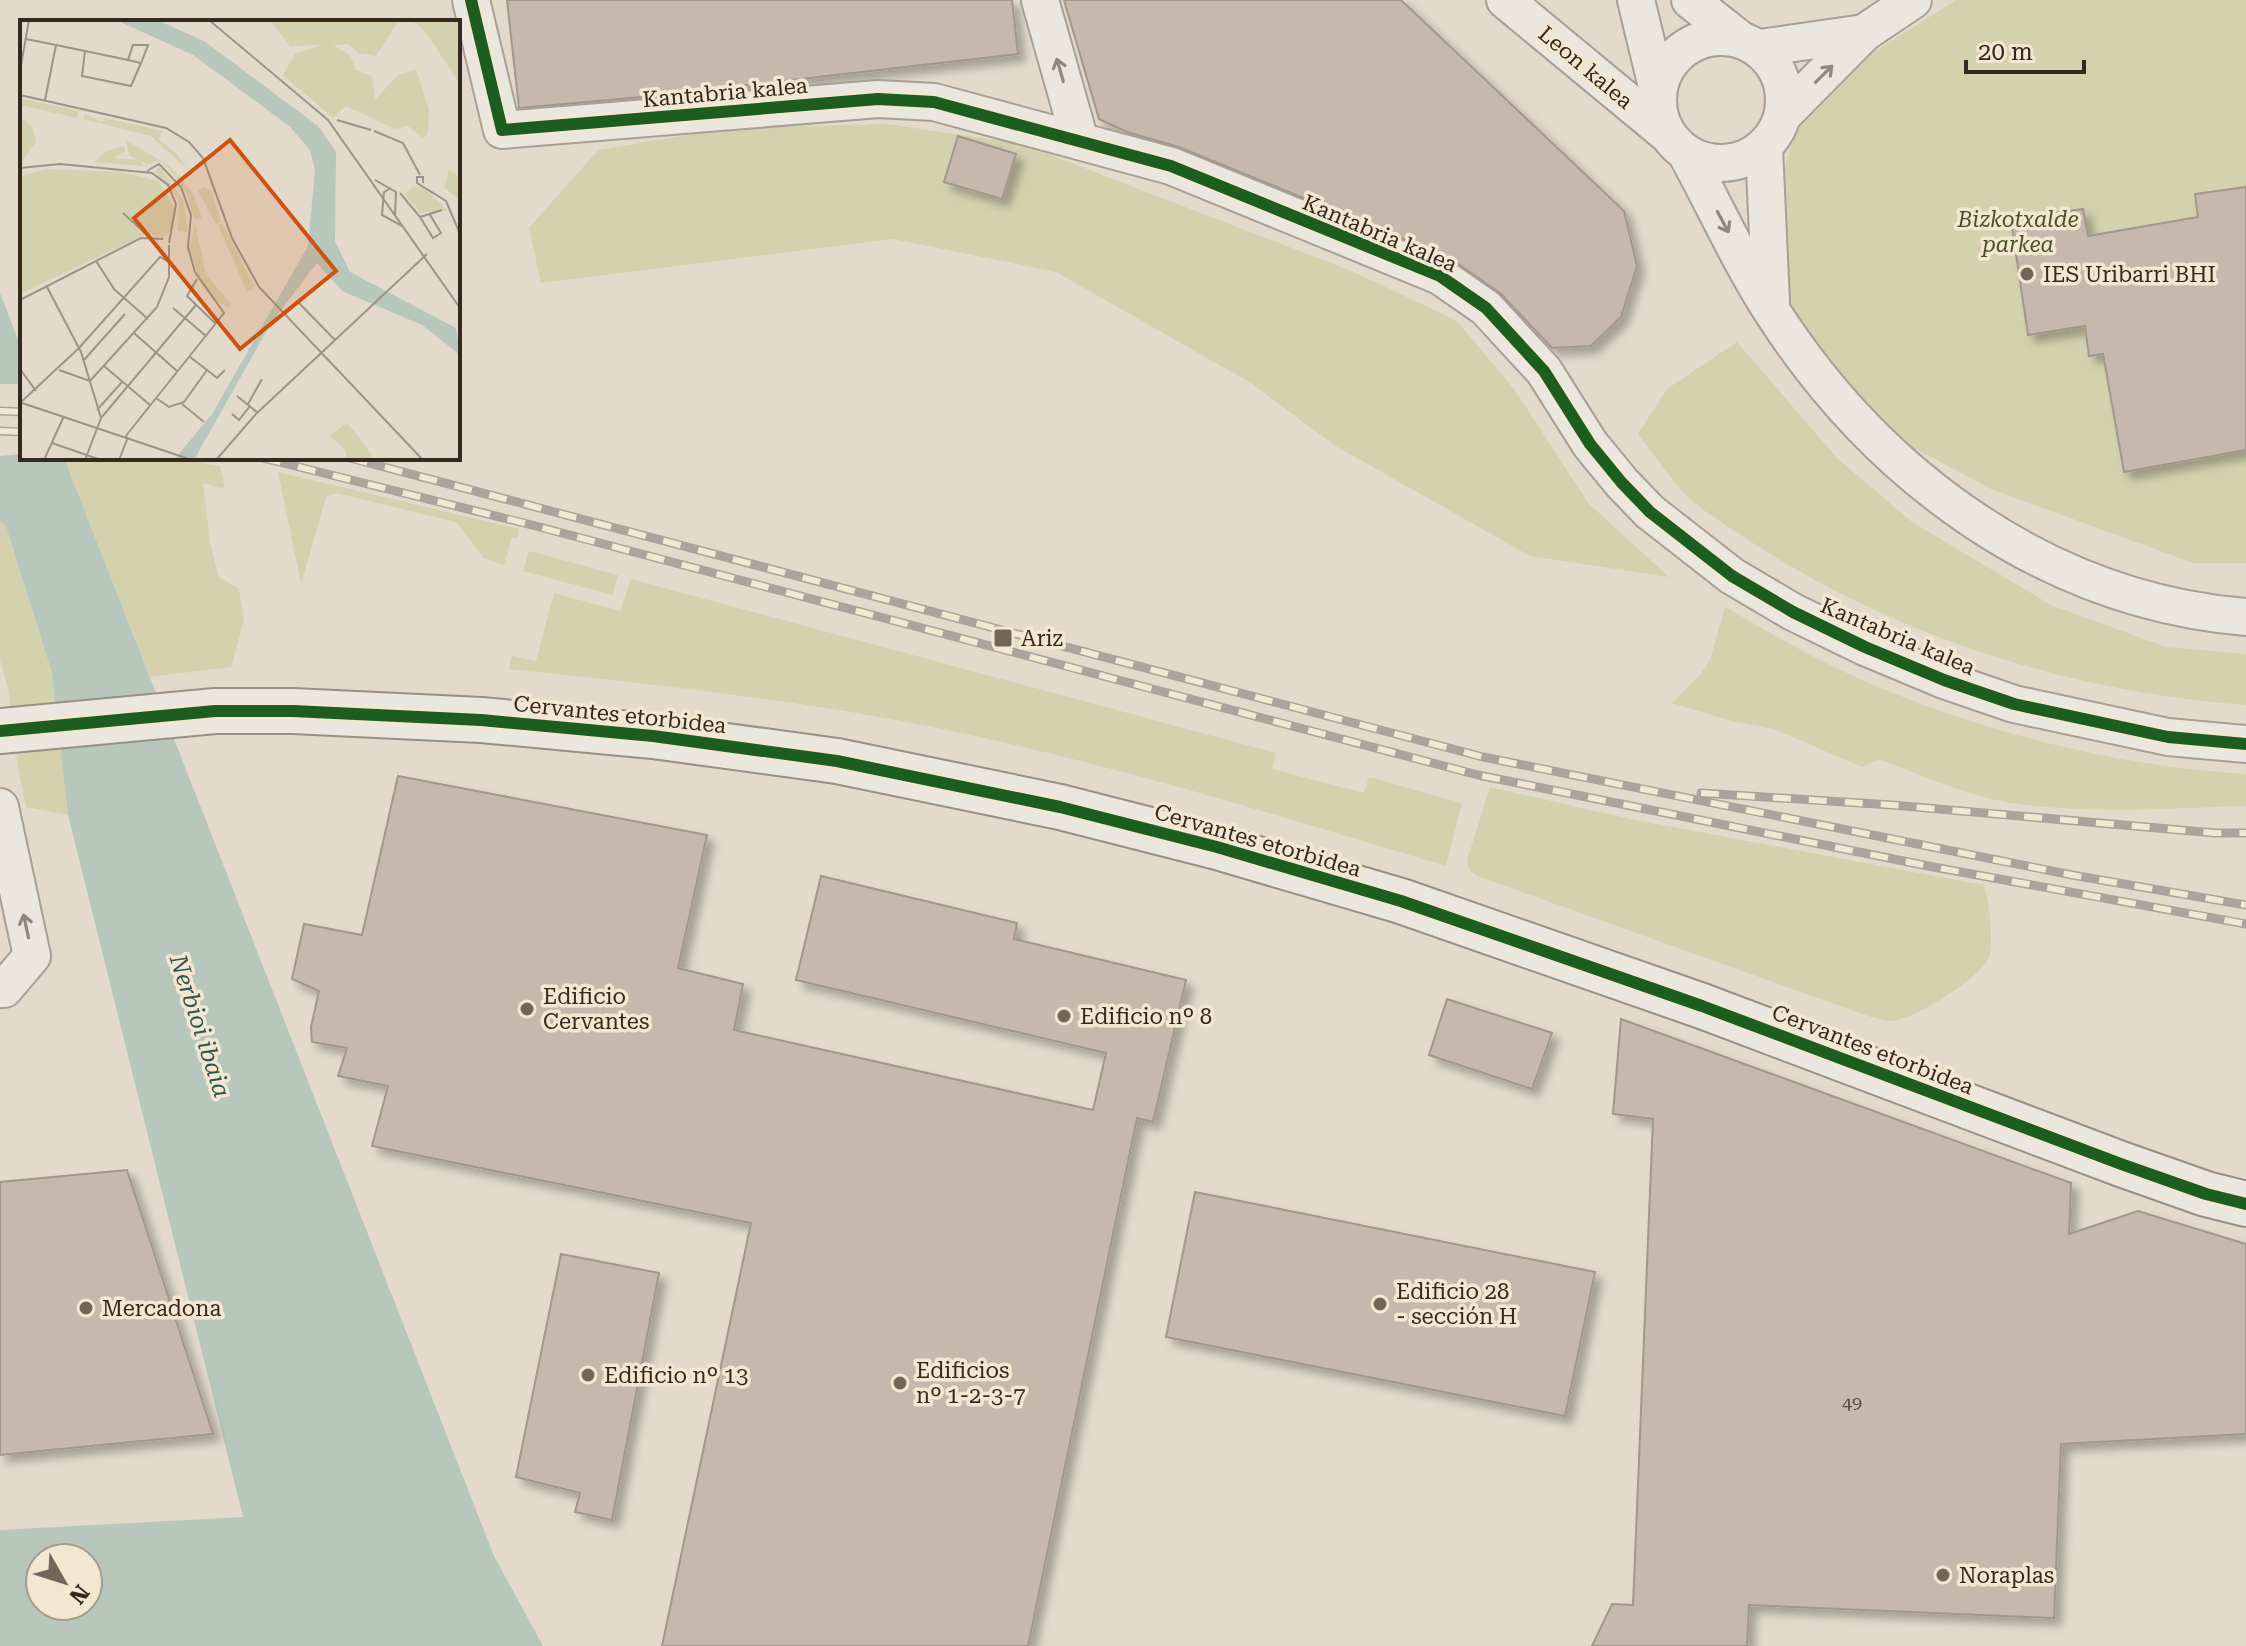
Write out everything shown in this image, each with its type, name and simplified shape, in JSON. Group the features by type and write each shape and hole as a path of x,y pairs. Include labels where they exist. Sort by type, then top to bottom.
{"street":[{"name":"Kantabria kalea","path":"471,0 502,130 878,99 934,102 1171,166 1440,276 1486,308 1544,371 1590,444 1650,512 1732,576 1793,612 1944,680 2014,704 2168,737 2246,744"},
{"path":"1040,0 1080,141"},
{"name":"Leon kalea","path":"1505,0 1677,144"},
{"path":"1636,0 1658,91 1659,114 1772,312 1837,398 1890,455 1936,495 1986,531 2074,573 2156,602 2246,617"},
{"path":"1677,144 1706,161 1726,163 1747,158 1764,147 1776,133 1783,115 1785,96 1782,78 1773,62 1690,0"},
{"path":"1783,115 1864,33 1913,0"},
{"path":"1658,91 1664,71 1677,54 1695,42 1715,36 1748,43 1864,33"},
{"path":"1764,147 1772,312"},
{"name":"Cervantes etorbidea","path":"3,731 215,711 293,711 481,720 653,736 837,761 1060,807 1217,847 1401,901 1702,1006 2150,1174 2246,1204"},
{"path":"0,807 32,956 4,989 0,989"}],"green space":[{"name":"Bizkotxalde parkea","path":"1956,0 2246,0 2246,563 2193,563 1991,489 1895,438 1797,325 1771,219 1795,132 1872,53"},
{"path":"887,124 1022,144 1354,272 1457,321 1514,389 1589,504 1669,577 1530,556 1334,445 1251,383 1056,272 893,239 541,283 529,228 598,150 729,128"},
{"path":"1737,342 1838,459 1912,522 2051,605 2166,647 2246,654 2246,705 2118,688 2054,674 1991,655 1869,608 1811,578 1712,516 1680,489 1638,434 1667,389"},
{"path":"65,460 182,460 220,466 225,489 203,483 210,543 219,577 239,589 244,620 231,667 150,677"},
{"path":"278,472 519,529 517,538 512,537 504,565 484,558 456,522 336,493 326,497 301,584"},
{"path":"0,521 6,526 52,673 68,815 26,807 8,688 0,660"},
{"path":"529,551 618,575 613,595 523,571"},
{"path":"631,579 1276,753 1272,769 1364,793 1369,777 1462,803 1446,866 1133,775 942,729 780,701 509,669 512,656 536,661 554,593 620,611"},
{"path":"1725,607 1846,673 1956,716 2099,755 2246,774 2246,806 2107,810 2006,802 1950,786 1879,759 1862,767 1774,729 1731,721 1672,703 1700,675 1710,660"},
{"path":"1490,787 1635,820 1984,885 1991,933 1988,959 1972,977 1928,1007 1890,1021 1871,1017 1477,876 1469,870 1467,860"}],"water":[{"name":"Nerbioi ibaia","path":"0,293 20,345 20,460 65,460 494,1556 543,1646 0,1646 0,1530 243,1517 68,815 52,673 6,526 0,521"}],"pier":[{"path":"0,384 20,384 20,454 0,456"}],"building":[{"path":"507,0 1012,0 1018,54 654,96 519,108"},
{"path":"1064,0 1401,0 1624,211 1637,266 1621,317 1591,346 1552,348 1501,294 1448,257 1179,147 1127,132 1099,119"},
{"path":"958,136 1016,154 1002,199 944,182"},
{"path":"2246,187 2246,450 2124,472 2103,354 2089,356 2085,326 2028,335 2011,220 2083,209 2088,236 2198,217 2195,194"},
{"path":"398,776 707,835 678,968 743,984 734,1030 1093,1110 1106,1053 796,980 821,876 1017,923 1014,939 1186,980 1153,1122 1137,1118 1028,1646 662,1646 751,1223 372,1146 388,1086 338,1076 347,1048 312,1042 311,1027 319,991 292,979 304,924 362,935"},
{"path":"1447,999 1552,1033 1532,1089 1429,1055"},
{"path":"1621,1019 2071,1183 2069,1234 2138,1211 2246,1244 2246,1434 2061,1444 2054,1618 1749,1605 1747,1646 1592,1646 1612,1604 1633,1605 1653,1119 1613,1114"},
{"name":"Mercadona","path":"127,1170 213,1434 0,1455 0,1182"},
{"name":"Edificio 28 - sección H","path":"1195,1192 1595,1272 1565,1416 1166,1337"},
{"name":"Edificio nº 13","path":"561,1254 659,1273 612,1520 575,1512 580,1493 516,1477"}],"railway":[{"path":"0,411 20,412"},
{"path":"0,431 20,432"},
{"path":"271,460 528,524 1478,775 1928,866 2246,924"},
{"path":"358,460 1483,757 2072,875 2246,905"},
{"path":"1701,793 2246,833"}],"cycle path":[{"path":"471,0 502,130 878,99 934,102 1171,166 1440,276 1486,308 1544,371 1590,444 1650,512 1732,576 1793,612 1944,680 2014,704 2168,737 2246,744"},
{"path":"0,731 215,711 293,711 481,720 653,736 837,761 1060,807 1217,847 1401,901 1702,1006 2121,1164 2206,1194 2246,1204"}],"place":[{"name":"IES Uribarri BHI","path":"2027,274"},
{"name":"Ariz","path":"1003,638"},
{"name":"Edificio Cervantes","path":"527,1009"},
{"name":"Edificio nº 8","path":"1064,1016"},
{"name":"Edificio 28 - sección H","path":"1380,1304"},
{"name":"Mercadona","path":"86,1308"},
{"name":"Edificio nº 13","path":"588,1375"},
{"name":"Edificios nº 1-2-3-7","path":"900,1383"},
{"name":"Noraplas","path":"1943,1575"}]}
